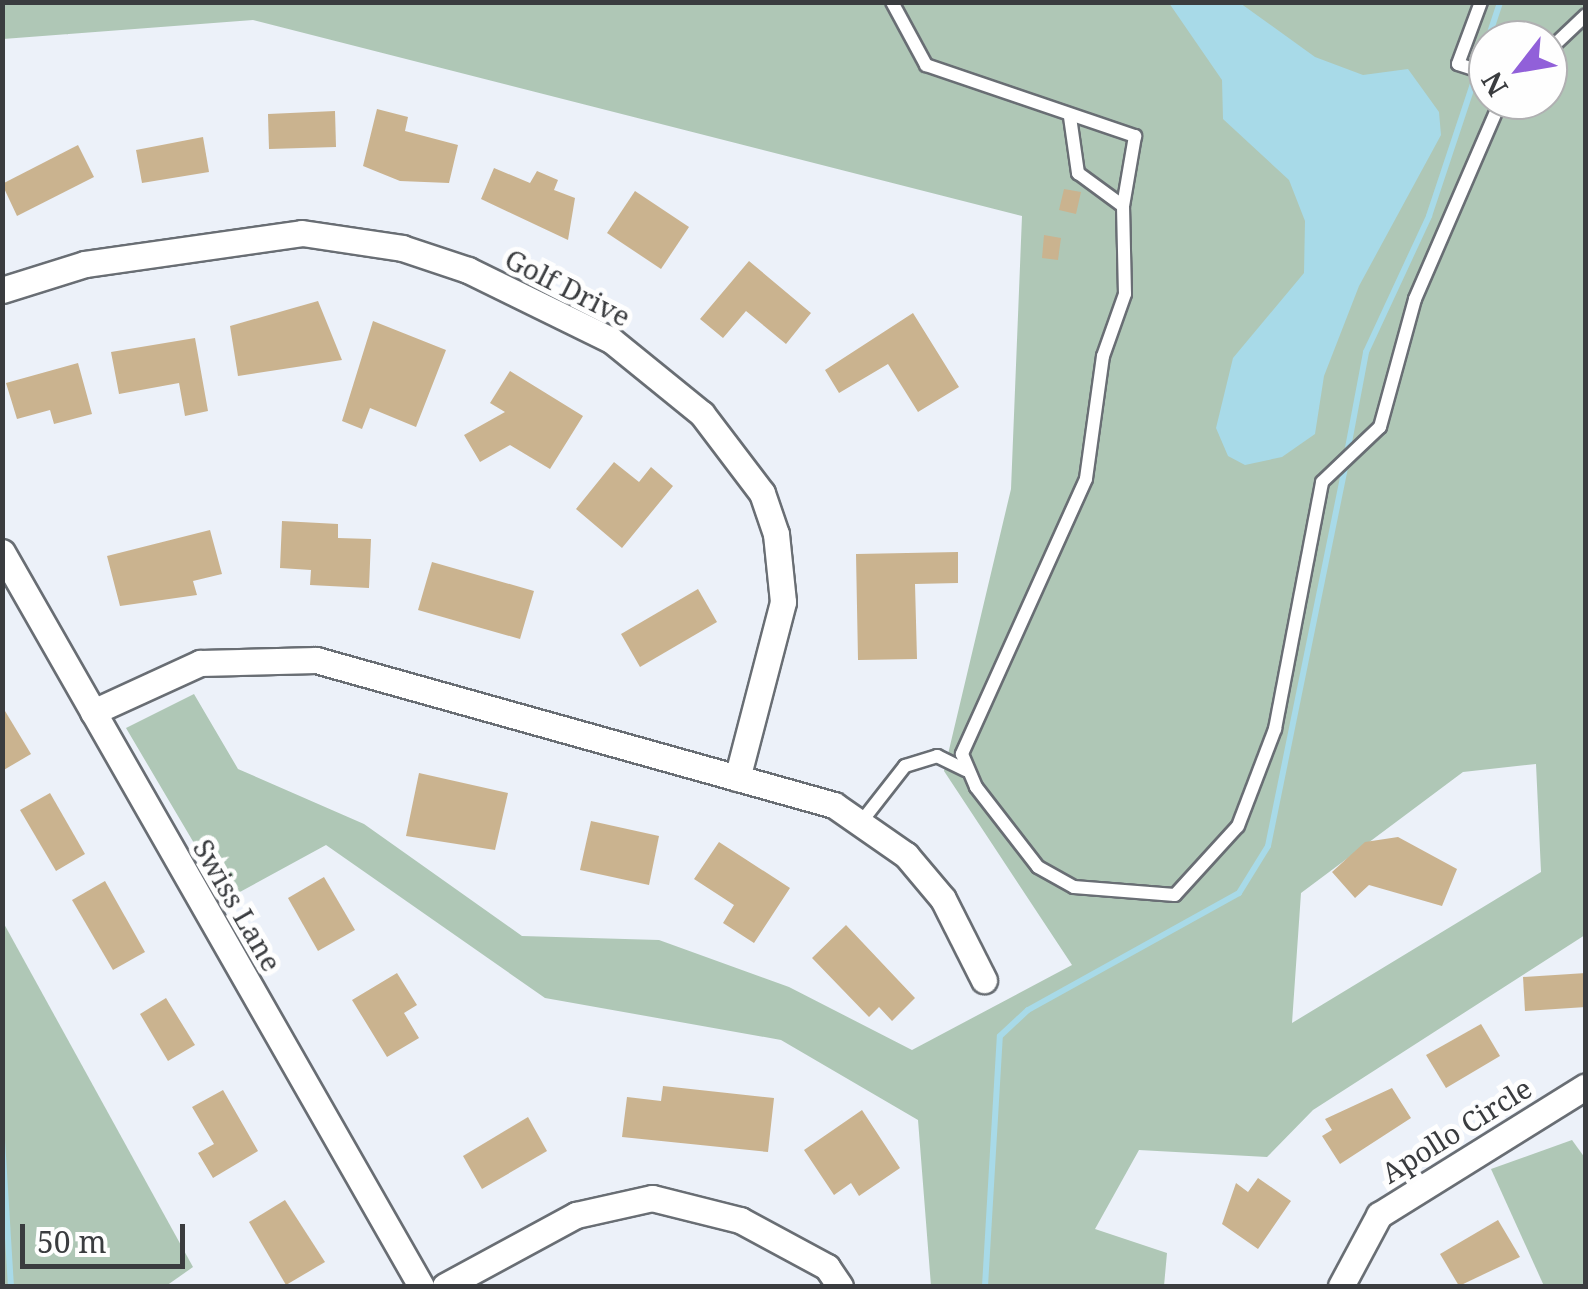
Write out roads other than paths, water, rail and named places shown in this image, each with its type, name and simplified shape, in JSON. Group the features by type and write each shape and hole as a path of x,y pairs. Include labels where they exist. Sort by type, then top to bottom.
{"street":[{"name":"Golf Drive","path":"2,290 84,264 302,233 402,248 468,270 612,340 713,426 762,492 776,534 783,602 738,778"},
{"name":"Swiss Lane","path":"2,552 422,1286"},
{"path":"93,712 188,667 288,657 738,778 862,822 943,899 984,980"},
{"name":"Apollo Circle","path":"1341,1286 1379,1214 1585,1087"},
{"path":"446,1286 576,1215 652,1198 740,1220 826,1267 840,1286"}],"lane":[{"path":"892,2 926,65 1070,117 1132,131 1123,206 1125,294 1104,356 1086,479 1023,628 966,734 966,770"},
{"path":"1468,37 1458,64 1468,67"},
{"path":"1070,117 1078,173 1123,206"},
{"path":"862,822 905,766 937,756 966,770 1056,878 1162,899 1189,888 1238,826 1270,746 1326,477 1380,427 1401,337 1493,120"}],"water":[{"path":"1169,3 1240,3 1315,57 1363,75 1408,69 1439,112 1441,135 1359,286 1324,376 1315,434 1282,457 1245,465 1228,456 1216,428 1233,358 1304,273 1305,221 1289,180 1223,119 1222,80"}],"waterway":[{"path":"1347,453 1366,352 1429,216 1500,2"},
{"path":"985,1286 1000,1036 1028,1010 1239,893 1268,846 1345,466"},
{"path":"2,1140 11,1286"}]}
